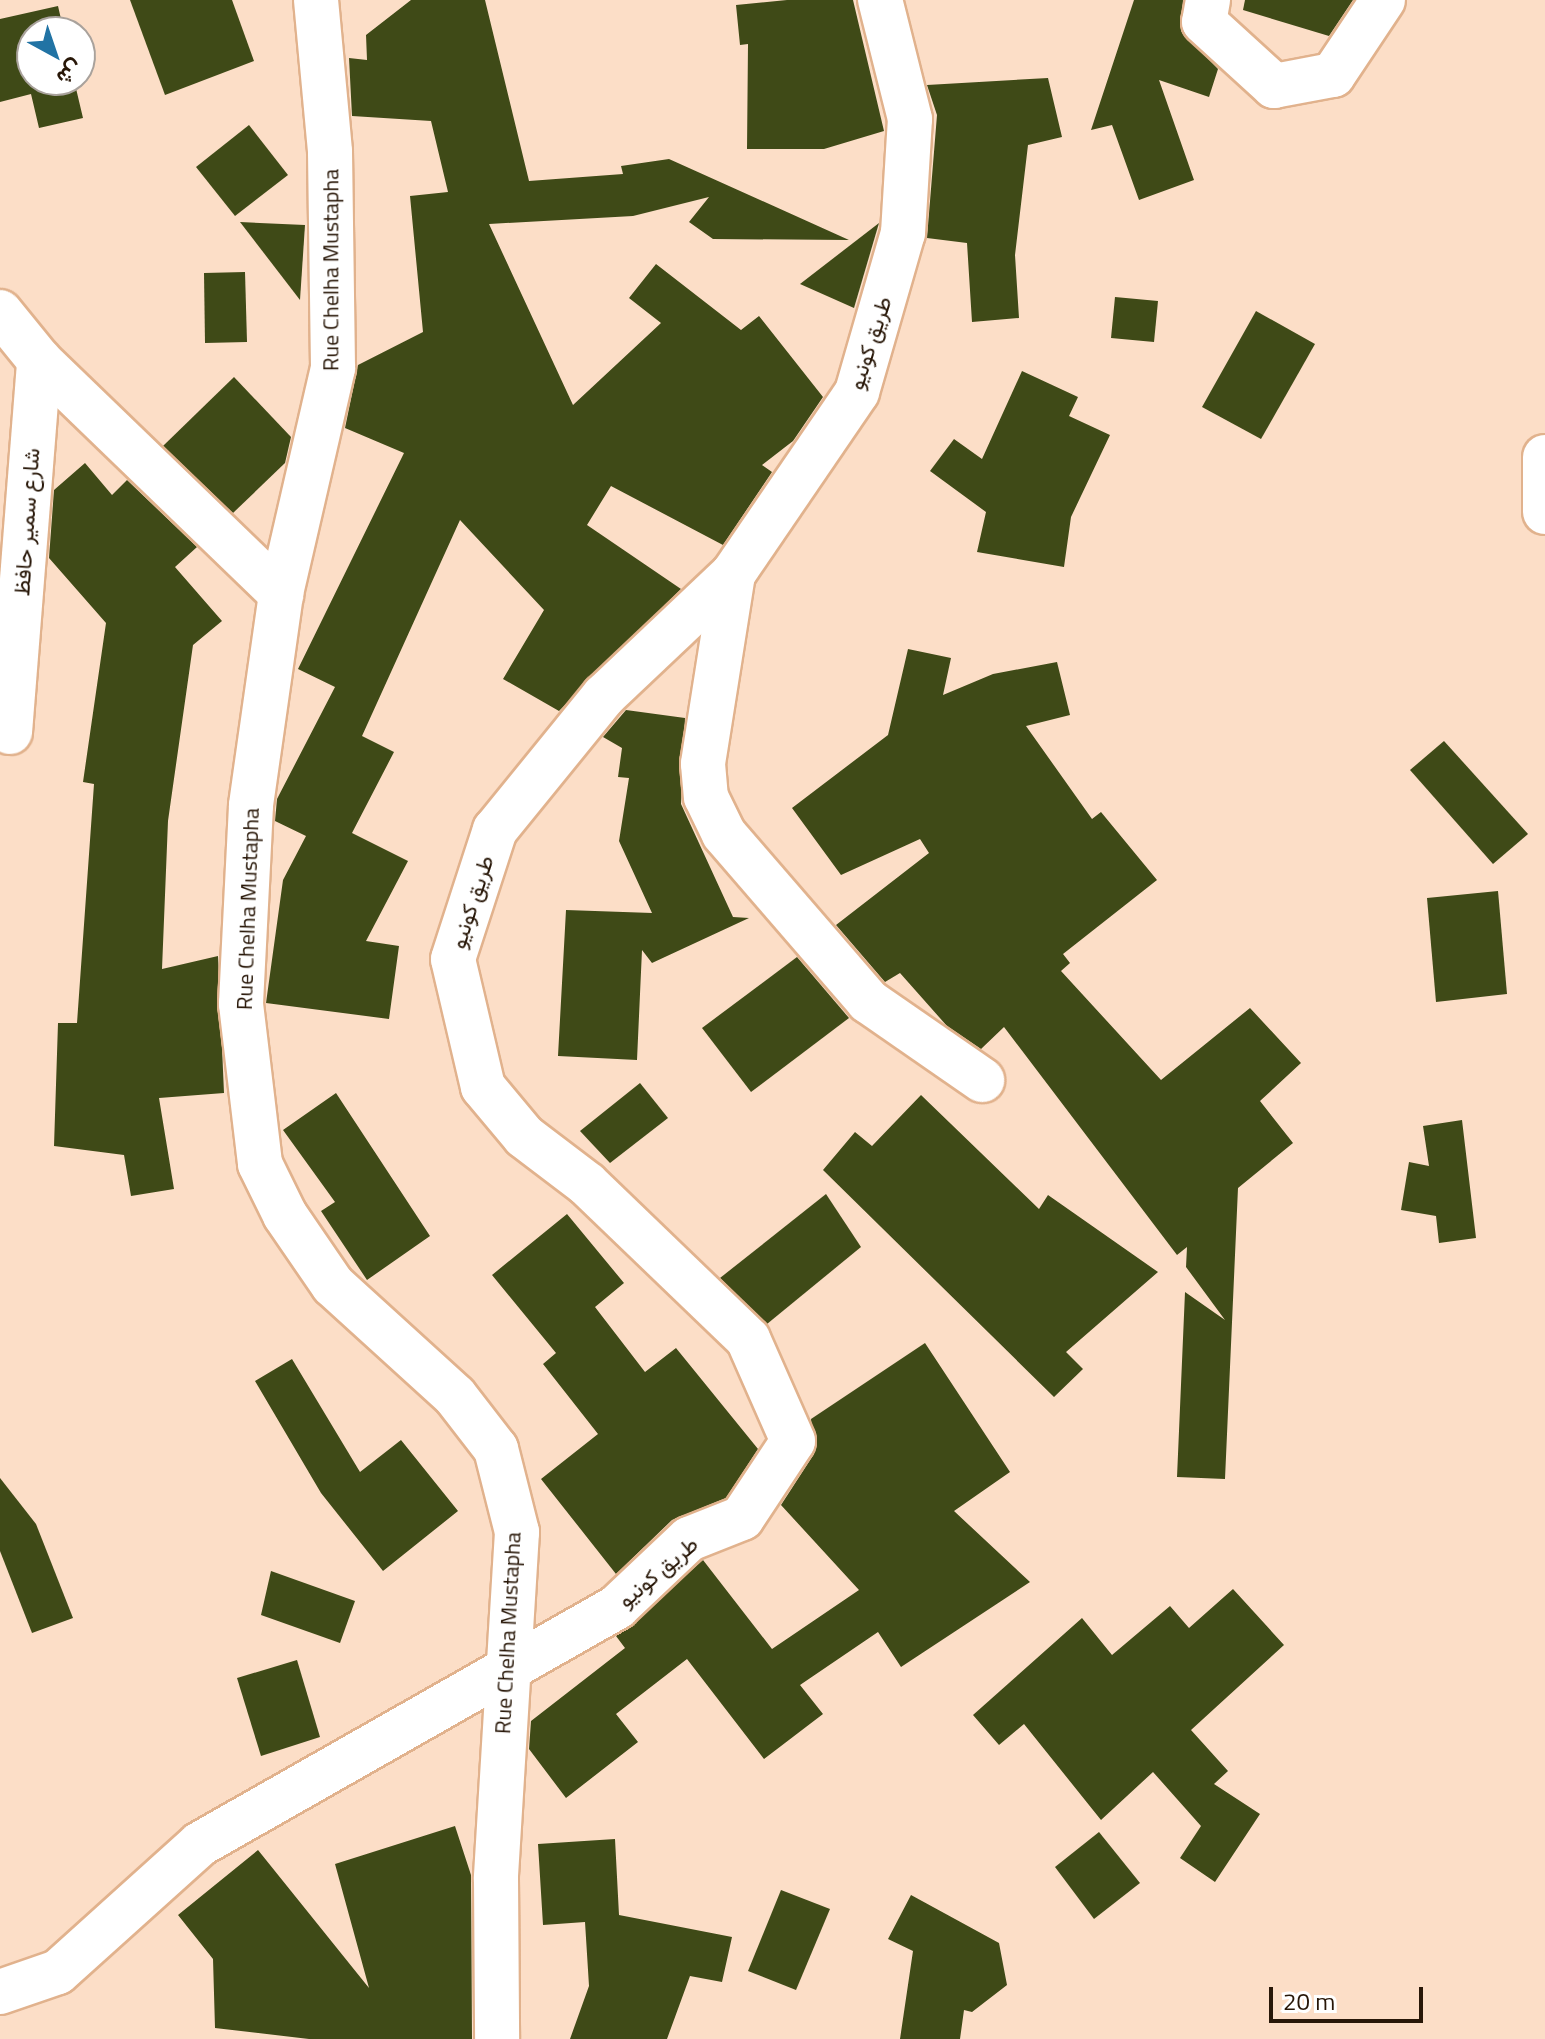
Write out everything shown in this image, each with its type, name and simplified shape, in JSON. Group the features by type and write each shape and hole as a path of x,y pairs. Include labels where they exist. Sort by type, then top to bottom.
{"street":[{"name":"Rue Chelha Mustapha","path":"316,0 330,152 333,368 281,594 251,806 241,1004 260,1164 333,1285 455,1396 496,1449 517,1532 505,1673 496,1879 497,2039"},
{"name":"طريق كونيو","path":"505,1673 617,1607 689,1539 742,1518 793,1441 748,1339 587,1184 524,1136 483,1087 453,959 495,830 604,696 733,574 857,392 903,233 910,119 880,0"},
{"path":"1208,0 1204,22 1274,86 1333,75 1383,0"},
{"path":"0,312 39,360 281,594"},
{"name":"شارع سمير حافظ","path":"10,732 39,360"},
{"path":"1545,457 1545,512"},
{"path":"733,574 703,764 712,809 724,834 868,1001 982,1080"},
{"path":"0,1992 58,1972 200,1844 505,1673"}],"building":[{"path":"130,0 232,0 254,61 165,95"},
{"path":"411,0 485,0 529,181 623,174 621,166 669,159 849,240 713,239 689,222 709,197 633,216 489,224 573,405 661,323 629,298 656,264 741,330 759,316 823,397 793,441 762,465 772,472 723,545 611,486 587,525 681,589 559,711 503,679 544,610 460,520 362,736 394,752 352,833 408,861 366,941 399,946 389,1019 266,1003 283,880 306,836 275,821 277,799 335,687 298,669 404,453 345,428 358,365 423,332 410,196 448,192 431,121 352,116 349,58 367,60 366,35"},
{"path":"787,0 853,0 884,131 824,149 747,149 748,44 740,45 736,5"},
{"path":"1134,0 1183,0 1181,31 1218,69 1209,97 1159,80 1194,180 1139,200 1112,125 1091,130"},
{"path":"1245,0 1353,0 1329,36 1243,10"},
{"path":"58,6 60,16 16,16 16,96 23,96 0,102 0,19"},
{"path":"1048,78 1062,137 1028,145 1015,255 1019,318 972,322 967,243 927,238 937,115 927,85"},
{"path":"31,96 78,96 83,118 39,128"},
{"path":"249,125 288,175 235,216 196,167"},
{"path":"240,222 305,225 300,300"},
{"path":"879,223 854,308 800,284"},
{"path":"245,272 247,342 205,343 204,273"},
{"path":"1115,297 1158,301 1154,342 1111,338"},
{"path":"1256,311 1315,344 1261,439 1202,407"},
{"path":"1022,371 1078,397 1069,416 1110,435 1071,517 1064,567 977,552 986,512 930,471 954,439 982,459"},
{"path":"234,377 291,437 285,463 233,513 163,446"},
{"path":"85,463 112,495 127,480 197,547 175,567 222,621 193,645 168,821 162,969 218,956 224,1093 159,1098 174,1189 131,1196 124,1155 54,1146 58,1023 77,1023 94,784 83,782 106,623 49,558 54,490"},
{"path":"908,649 951,658 943,695 993,674 1057,662 1070,715 1026,726 1092,819 1101,812 1157,880 1063,954 1070,963 1061,971 1161,1080 1250,1008 1301,1063 1260,1101 1293,1143 1238,1188 1225,1479 1177,1477 1185,1292 1225,1320 1186,1267 1187,1247 1177,1255 1004,1027 981,1049 947,1026 900,973 885,982 836,925 929,853 920,839 841,875 792,808 888,735"},
{"path":"626,710 685,718 681,804 733,917 749,918 652,963 642,950 637,1060 558,1056 566,910 652,913 619,841 629,778 618,777 622,748 603,737"},
{"path":"1444,741 1528,834 1493,864 1410,770"},
{"path":"1498,891 1507,994 1436,1002 1427,898"},
{"path":"797,957 849,1018 751,1092 702,1028"},
{"path":"640,1083 668,1118 610,1163 580,1131"},
{"path":"336,1093 430,1236 367,1280 321,1211 335,1202 283,1130"},
{"path":"921,1095 1039,1209 1048,1195 1158,1272 1066,1352 1083,1369 1054,1397 823,1170 855,1132 872,1146"},
{"path":"1462,1120 1476,1238 1439,1243 1436,1216 1401,1210 1409,1162 1429,1166 1423,1126"},
{"path":"826,1194 861,1247 767,1324 720,1278"},
{"path":"567,1214 624,1283 595,1307 645,1372 676,1348 758,1449 726,1498 672,1520 616,1574 541,1479 598,1434 543,1364 556,1353 492,1275"},
{"path":"925,1343 1010,1472 954,1511 1030,1582 901,1667 878,1632 800,1685 823,1714 764,1759 687,1659 616,1714 638,1742 566,1798 529,1749 531,1721 625,1648 616,1636 703,1560 772,1649 859,1590 781,1505 814,1454 811,1419"},
{"path":"292,1359 360,1472 401,1440 458,1511 383,1571 321,1493 255,1381"},
{"path":"0,1478 36,1524 73,1618 32,1633 0,1551"},
{"path":"271,1571 355,1601 340,1643 261,1615"},
{"path":"1233,1589 1284,1645 1191,1730 1228,1771 1214,1784 1260,1814 1215,1882 1180,1858 1201,1826 1153,1772 1101,1820 1024,1724 999,1745 973,1715 1082,1618 1112,1655 1170,1606 1189,1628"},
{"path":"297,1660 320,1737 261,1756 237,1678"},
{"path":"455,1826 471,1875 472,2039 309,2039 215,2028 213,1959 178,1915 258,1850 369,1988 335,1864"},
{"path":"1099,1832 1140,1883 1094,1919 1055,1867"},
{"path":"615,1839 619,1915 732,1937 722,1982 690,1976 667,2039 570,2039 589,1986 585,1922 543,1925 538,1844"},
{"path":"781,1890 830,1909 796,1990 748,1971"},
{"path":"911,1895 999,1943 1007,1985 972,2012 964,2010 960,2039 900,2039 913,1951 888,1939"}]}
